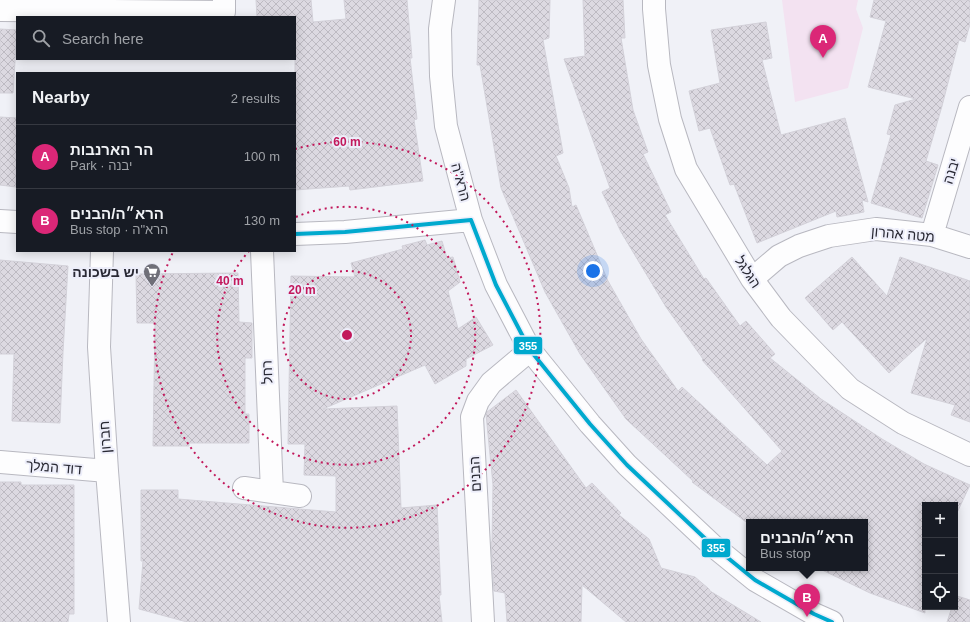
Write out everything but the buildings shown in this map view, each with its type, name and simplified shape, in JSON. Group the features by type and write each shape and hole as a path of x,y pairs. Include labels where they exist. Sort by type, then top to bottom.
{"street":[{"name":"הרא\"ה","path":"444,0 440,29 446,126 471,220 496,284 530,350 590,424 627,465 712,545 755,580 814,614 832,622"},
{"name":"הגלגל","path":"654,0 661,73 670,119 686,169 752,279 781,318 850,389 903,422 970,454"},
{"path":"0,10 224,6"},
{"name":"יבנה","path":"932,235 970,107"},
{"path":"296,234 345,232 471,220"},
{"path":"0,221 16,222"},
{"name":"מטה אהרון","path":"752,279 779,256 799,246 829,236 876,229 932,235 970,247"},
{"name":"חברון","path":"102,252 99,347 119,622"},
{"name":"רחל","path":"262,252 272,492"},
{"name":"הבנים","path":"483,622 472,417 478,401 491,383 530,350"},
{"name":"דוד המלך","path":"0,462 107,471"},
{"path":"244,488 300,496"}],"shaded area":[{"path":"782,0 858,0 856,9 863,28 848,88 795,102"}],"transit line":[{"name":"355","path":"471,220 496,285 530,350 590,424 627,465 712,545 755,580 814,614 832,622"},
{"name":"355","path":"296,234 345,232 471,220"}],"place":[{"name":"הר הארנבות","path":"823,58"},
{"name":"יש בשכונה","path":"152,287"},
{"name":"הרא״ה/הבנים","path":"807,617"}]}
